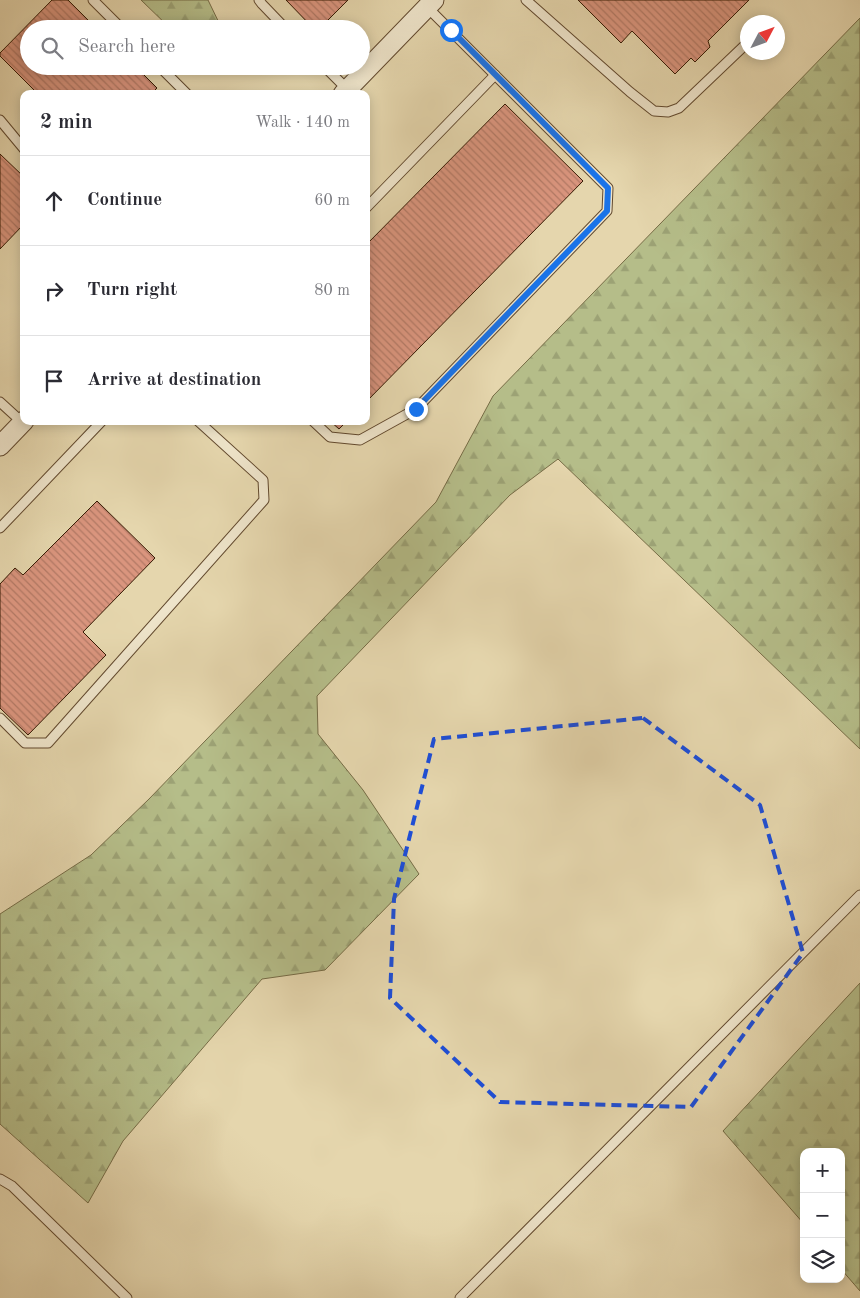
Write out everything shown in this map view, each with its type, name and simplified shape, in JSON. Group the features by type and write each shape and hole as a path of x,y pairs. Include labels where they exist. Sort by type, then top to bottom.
{"street":[{"path":"370,66 430,4"},
{"path":"347,90 361,75"},
{"path":"0,446 21,425"}],"lane":[{"path":"93,0 113,20"},
{"path":"259,0 277,20"},
{"path":"526,0 654,111 668,112 679,108 740,50"},
{"path":"317,425 330,437 360,440 416,409 607,211 608,188 495,75 430,4"},
{"path":"168,75 183,90"},
{"path":"331,75 343,90"},
{"path":"370,204 495,75"},
{"path":"0,120 20,144"},
{"path":"0,402 20,419"},
{"path":"0,528 98,425"},
{"path":"0,718 25,742 48,743 264,500 263,480 202,425"},
{"path":"460,1298 860,895"},
{"path":"0,1179 12,1186 128,1298"}],"highlighted area":[{"path":"643,718 760,805 803,953 691,1107 500,1102 390,998 394,899 434,739"}],"green space":[{"path":"141,0 208,0 218,20 162,20"},
{"path":"860,18 860,749 558,459 510,495 317,696 318,734 363,790 419,874 325,970 262,979 123,1141 88,1203 0,1124 0,914 91,855 149,799 436,502 493,396"},
{"path":"860,983 860,1291 845,1274 845,1148 800,1148 800,1219 723,1131"}],"building":[{"path":"52,0 68,0 88,20 32,20"},
{"path":"286,0 348,0 328,20 305,20"},
{"path":"578,0 749,0 708,41 710,47 695,62 691,58 675,74 632,31 621,43"},
{"path":"20,33 20,75 144,75 157,88 155,90 34,90 0,56 0,53"},
{"path":"505,104 583,181 370,398 370,241"},
{"path":"0,154 20,173 20,228 0,249"},
{"path":"334,425 343,425 339,429"},
{"path":"97,501 155,558 83,632 106,655 28,735 0,708 0,584 15,568 23,575"}],"route":[{"path":"416,409 607,211 608,188 451,30"}]}
